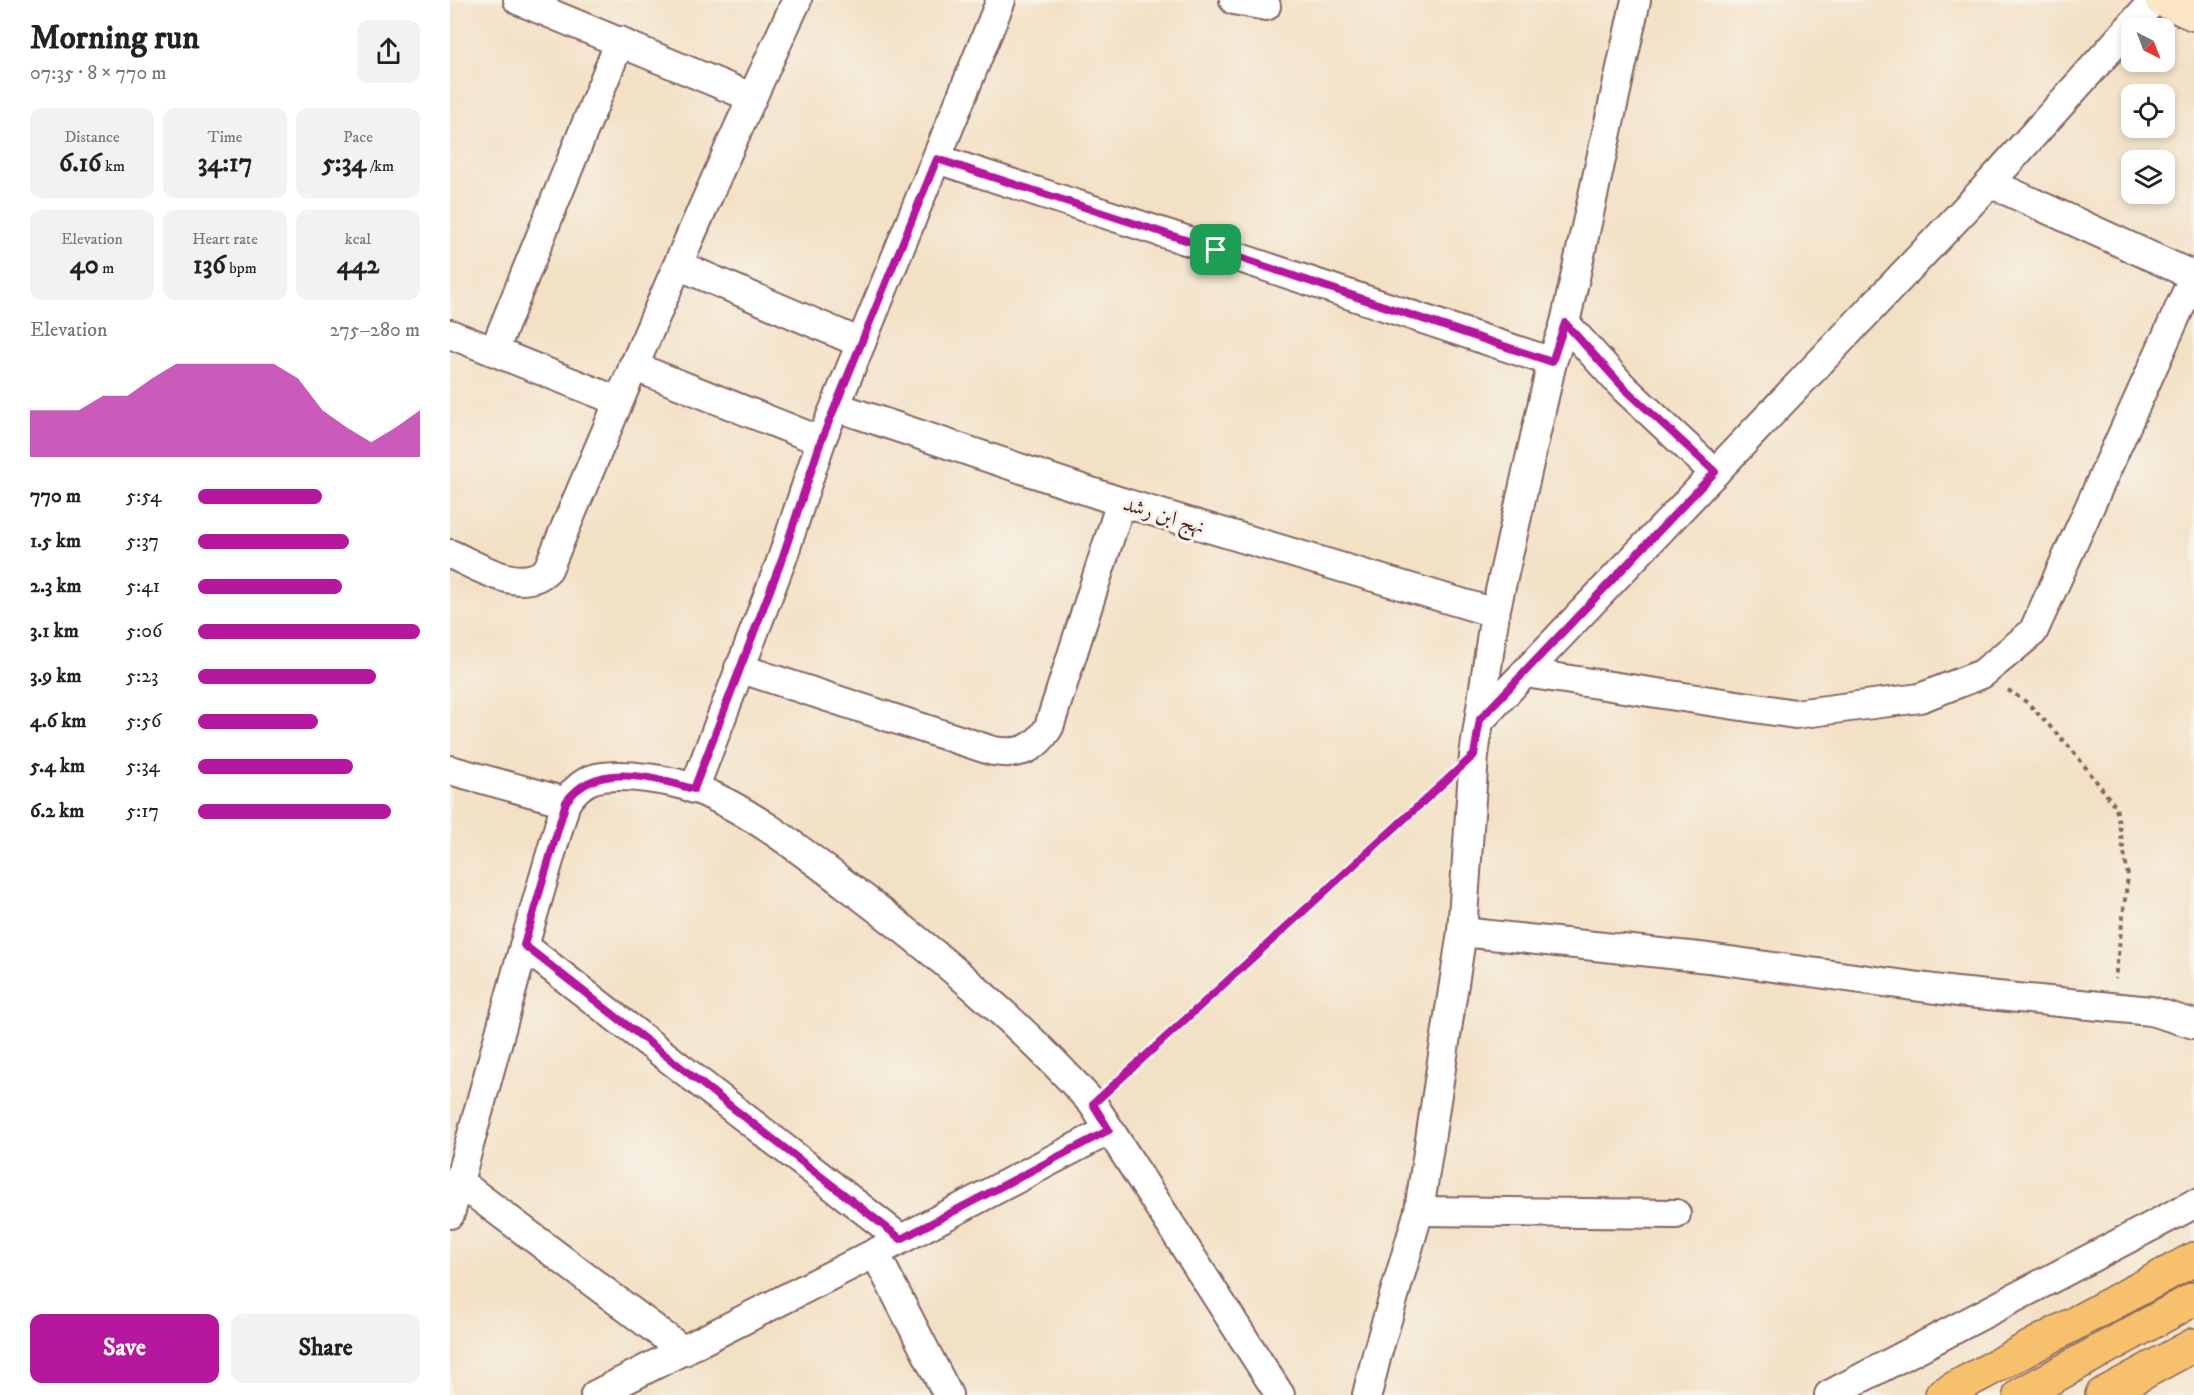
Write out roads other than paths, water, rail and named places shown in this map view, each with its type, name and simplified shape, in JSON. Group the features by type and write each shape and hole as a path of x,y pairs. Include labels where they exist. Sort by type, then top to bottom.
{"main road":[{"path":"1942,1395 2194,1259"},
{"path":"2020,1395 2194,1299"},
{"path":"2102,1395 2194,1345"}],"street":[{"path":"518,0 572,10 620,41 751,97"},
{"path":"450,554 516,580 535,579 548,569 633,366 751,97 797,0"},
{"path":"694,789 782,559 821,441 837,407 1001,0"},
{"path":"1234,0 1266,6"},
{"path":"1367,1395 1419,1211 1462,932 1474,755 1495,613 1552,362 1565,323 1636,0"},
{"path":"1480,719 1990,183 2154,0"},
{"path":"2162,0 2194,14"},
{"path":"494,351 620,41"},
{"path":"937,159 1552,362"},
{"path":"1525,673 1795,714 1920,698 1982,674 2033,632 2194,276 1990,183"},
{"path":"678,265 861,343"},
{"path":"1565,323 1624,388 1715,472"},
{"path":"450,334 618,401"},
{"path":"633,366 821,441"},
{"name":"نهج ابن رشد","path":"837,407 1121,502 1495,613"},
{"path":"739,668 993,751 1010,753 1032,747 1049,727 1121,502"},
{"path":"450,770 566,802"},
{"path":"450,1214 566,802 580,786 591,780 618,776 655,779 694,789 724,802 766,827 886,915 1025,1032 1093,1104 1280,1395"},
{"path":"1462,932 1708,958 1957,992 2151,1011 2194,1024"},
{"path":"524,945 901,1239"},
{"path":"595,1395 643,1384 684,1351 1109,1130"},
{"path":"459,1182 684,1351"},
{"path":"1829,1395 2194,1204"},
{"path":"1419,1211 1676,1214"},
{"path":"876,1253 948,1395"}]}
